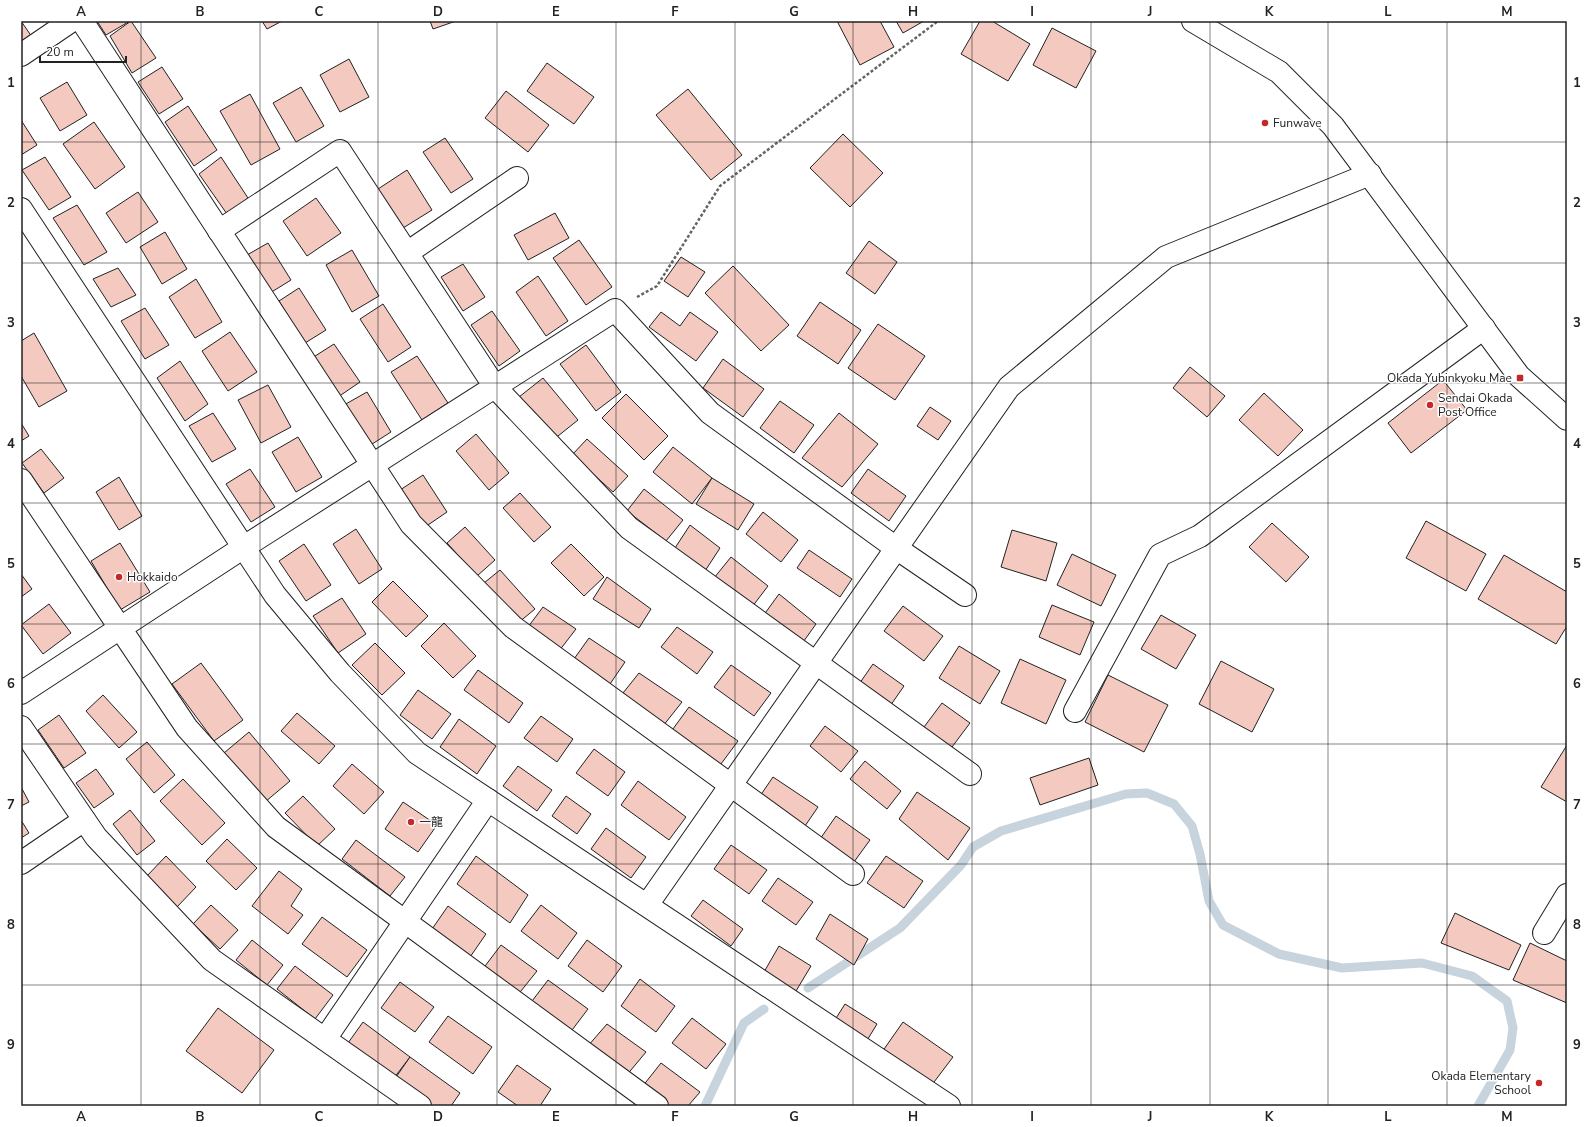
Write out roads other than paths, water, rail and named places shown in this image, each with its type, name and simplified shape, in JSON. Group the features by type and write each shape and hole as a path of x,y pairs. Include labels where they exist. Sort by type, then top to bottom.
{"street":[{"path":"21,55 71,21"},
{"path":"82,21 411,524 513,627 853,874"},
{"path":"1193,21 1279,72 1334,126 1519,376 1567,419"},
{"path":"219,231 340,151 495,387 629,528 970,774"},
{"path":"646,905 1008,387 1166,257 1370,174"},
{"path":"407,253 517,178"},
{"path":"21,208 276,595 340,673 417,753 949,1106"},
{"path":"21,693 244,547 615,310 710,413 896,548 965,595"},
{"path":"1075,711 1160,555 1200,536 1484,328"},
{"path":"21,480 187,728 276,827 657,1106"},
{"path":"21,727 96,837 212,960 420,1106"},
{"path":"325,1039 488,800"},
{"path":"21,864 84,820"},
{"path":"1544,933 1567,895"}],"waterway":[{"path":"808,988 900,928 961,865 973,847 1001,831 1126,794 1147,793 1174,804 1192,826 1200,854 1209,901 1223,925 1279,954 1342,968 1422,963 1472,976 1507,1001 1513,1028 1510,1050 1478,1106"},
{"path":"705,1106 744,1023 764,1009"}],"place":[{"name":"Funwave","path":"1265,123"},
{"name":"Okada Yubinkyoku Mae","path":"1520,378"},
{"name":"Sendai Okada Post Office","path":"1430,405"},
{"name":"Hokkaido","path":"119,577"},
{"name":"一龍","path":"411,822"},
{"name":"Okada Elementary School","path":"1539,1083"}]}
